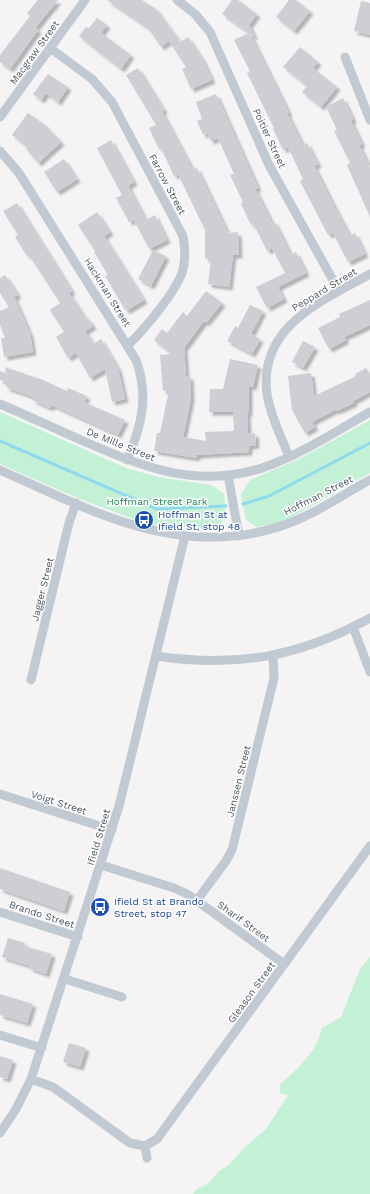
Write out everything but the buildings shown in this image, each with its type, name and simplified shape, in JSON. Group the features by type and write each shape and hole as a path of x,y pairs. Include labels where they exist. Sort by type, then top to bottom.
{"street":[{"name":"Macgraw Street","path":"0,117 85,0"},
{"name":"Poitier Street","path":"177,0 195,14 213,38 269,165 339,291"},
{"name":"Farrow Street","path":"50,48 92,79 112,102 183,236 185,254 178,280 142,330 128,345"},
{"path":"345,57 370,120"},
{"name":"Hackman Street","path":"0,151 19,172 128,345 140,371 144,393 140,425 127,460"},
{"name":"Peppard Street","path":"289,457 270,409 267,395 266,375 270,356 278,341 292,322 309,309 370,274"},
{"name":"De Mille Street","path":"0,404 127,460 171,473 209,476 228,475 260,468 289,457 370,412"},
{"name":"Hoffman Street","path":"0,470 76,503 141,528 185,536 239,536 278,527 295,521 370,480"},
{"path":"228,475 239,536"},
{"name":"Jagger Street","path":"32,680 69,523 76,503"},
{"name":"Ifield Street","path":"0,1133 16,1109 32,1079 112,830 185,536"},
{"path":"156,656 182,660 214,662 273,656 332,637 370,618"},
{"path":"353,627 370,672"},
{"name":"Janssen Street","path":"197,900 232,850 274,678 273,656"},
{"name":"Voigt Street","path":"0,794 112,830"},
{"name":"Gleason Street","path":"145,1146 157,1139 370,846"},
{"name":"Sharif Street","path":"101,865 174,888 197,900 284,964"},
{"name":"Brando Street","path":"0,912 78,937"},
{"path":"65,979 122,997"},
{"path":"0,1035 42,1048"},
{"path":"32,1079 53,1087 130,1143 145,1146 147,1158"}],"green space":[{"name":"Hoffman Street Park","path":"0,412 126,468 158,477 211,485 224,494 225,517 216,529 149,525 80,499 0,464"},
{"path":"370,420 370,473 283,522 257,527 246,520 241,495 250,480 299,459"},
{"path":"370,957 370,1194 193,1194 197,1189 208,1184 219,1171 229,1165 242,1150 266,1129 288,1095 280,1093 280,1084 306,1059 316,1044 322,1028 341,1017 360,969"}],"waterway":[{"path":"0,441 157,509 226,506"},
{"path":"243,504 269,496 370,443"}],"place":[{"name":"Hoffman St at Ifield St, stop 48","path":"144,520"},
{"name":"Ifield St at Brando Street, stop 47","path":"100,907"}]}
